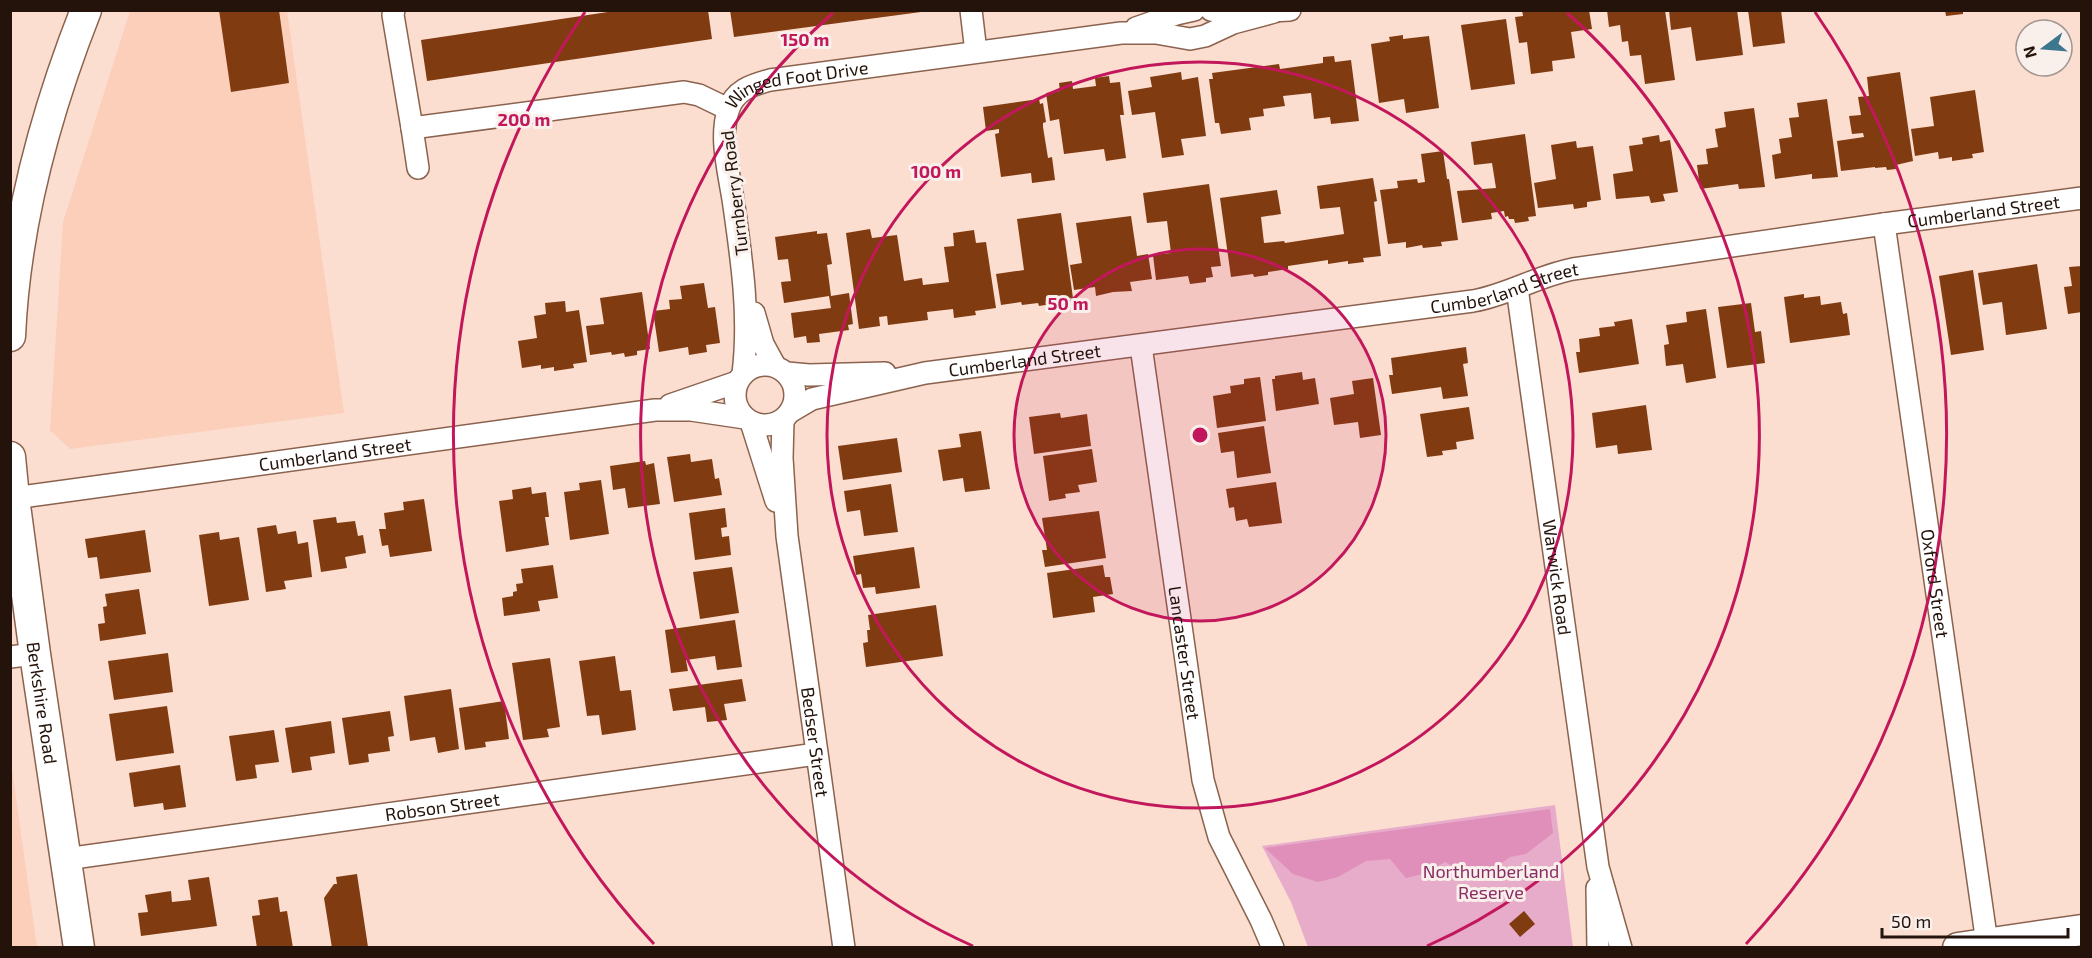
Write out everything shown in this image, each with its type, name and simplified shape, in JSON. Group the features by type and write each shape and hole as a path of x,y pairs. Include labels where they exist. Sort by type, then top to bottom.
{"street":[{"path":"11,320 18,252 43,135 86,10"},
{"path":"394,10 418,168"},
{"path":"971,10 976,52"},
{"name":"Winged Foot Drive","path":"1121,33 1194,10"},
{"name":"Winged Foot Drive","path":"1211,10 1231,13 1282,11"},
{"name":"Winged Foot Drive","path":"412,128 684,92 699,95 728,109 737,94 749,86 770,80 1121,33 1156,33 1190,39 1205,36 1233,23 1282,11"},
{"name":"Turnberry Road","path":"728,109 725,140 744,277 747,346 740,378"},
{"name":"Cumberland Street","path":"787,416 813,399 925,373 1473,301 1493,297 1534,279 1573,269 2082,198"},
{"name":"Oxford Street","path":"1884,224 1973,946"},
{"name":"Turnberry Road","path":"744,277 758,329 781,370"},
{"name":"Warwick Road","path":"1516,288 1598,867 1621,948"},
{"name":"Lancaster Street","path":"1141,346 1203,780 1219,837 1273,948"},
{"path":"758,365 781,370 793,382 795,392 795,402 787,416 768,426 748,420 739,411 736,401 735,392 740,378 758,365"},
{"name":"Cumberland Street","path":"781,370 808,375 925,373"},
{"name":"Cumberland Street","path":"655,410 740,378"},
{"name":"Cumberland Street","path":"14,498 655,410 699,411 748,420"},
{"name":"Bedser Street","path":"787,416 782,458 787,536 844,948"},
{"name":"Bedser Street","path":"748,420 787,536"},
{"name":"Berkshire Road","path":"10,457 23,655 66,859 79,948"},
{"name":"Robson Street","path":"66,859 816,754"},
{"name":"Warwick Road","path":"1598,867 1596,900 1598,948"},
{"path":"1973,946 2082,930"}],"shaded area":[{"path":"130,11 287,11 344,413 70,449 50,430 63,222"},
{"path":"11,762 37,947 11,947"},
{"path":"1550,809 1553,833 1526,854 1510,857 1489,872 1464,872 1445,862 1423,874 1406,878 1390,859 1366,861 1338,877 1318,882 1293,874 1265,848"}],"green space":[{"name":"Northumberland Reserve","path":"1555,805 1573,947 1308,947 1291,902 1262,846"}],"building":[{"path":"219,10 279,10 289,83 231,92"},
{"path":"621,10 708,10 712,39 427,81 421,40"},
{"path":"730,10 921,10 921,12 734,37"},
{"path":"1522,10 1589,10 1592,29 1571,32 1575,58 1552,61 1553,71 1531,74 1527,42 1519,43 1515,17 1523,16"},
{"path":"1607,10 1665,10 1675,80 1645,84 1641,55 1630,56 1628,41 1622,42 1620,25 1609,27"},
{"path":"1669,10 1737,10 1743,55 1696,61 1691,27 1671,30"},
{"path":"1748,10 1781,10 1785,43 1753,47"},
{"path":"1945,10 1963,10 1963,14 1946,16"},
{"path":"1506,19 1515,84 1471,90 1461,25"},
{"path":"1403,35 1403,39 1429,36 1439,108 1406,113 1404,99 1379,103 1371,44 1390,41 1389,37"},
{"path":"1334,56 1335,62 1351,60 1359,121 1331,124 1330,117 1314,119 1311,93 1283,96 1285,106 1263,109 1264,116 1249,118 1251,130 1221,134 1219,123 1215,123 1209,79 1213,79 1212,73 1279,64 1280,69 1323,63 1323,57"},
{"path":"1181,72 1182,80 1198,77 1206,136 1181,139 1184,155 1162,158 1155,112 1132,115 1128,91 1152,87 1150,77"},
{"path":"1900,72 1913,161 1896,165 1896,169 1887,170 1886,167 1875,167 1841,171 1837,141 1864,137 1863,133 1852,134 1849,116 1861,115 1858,97 1869,96 1867,77"},
{"path":"1109,76 1110,83 1120,82 1124,115 1120,115 1126,158 1106,161 1104,149 1064,154 1059,119 1050,121 1046,93 1060,91 1059,83 1072,81 1073,89 1096,86 1095,78"},
{"path":"1975,90 1984,152 1972,154 1973,158 1952,161 1952,157 1939,159 1938,152 1915,156 1911,129 1934,126 1930,97"},
{"path":"1039,99 1040,104 1043,103 1046,122 1043,123 1043,127 1048,158 1052,157 1055,180 1032,183 1031,173 1001,177 995,134 999,133 999,129 986,131 983,107"},
{"path":"1827,99 1838,177 1812,179 1812,174 1775,179 1772,155 1781,153 1779,139 1792,137 1789,118 1799,117 1797,103"},
{"path":"1754,108 1765,187 1739,189 1738,184 1700,189 1697,165 1708,164 1706,149 1718,147 1715,129 1726,127 1724,112"},
{"path":"1525,134 1536,216 1528,217 1529,221 1515,223 1514,219 1505,217 1504,211 1491,213 1492,219 1462,223 1457,191 1496,188 1492,163 1474,165 1471,142"},
{"path":"1659,135 1660,142 1670,140 1678,192 1663,194 1665,201 1651,203 1649,196 1616,199 1613,174 1633,171 1629,146 1643,144 1642,138"},
{"path":"1576,141 1577,148 1593,146 1601,200 1587,202 1587,207 1574,209 1573,204 1538,208 1534,183 1556,179 1551,145"},
{"path":"1443,151 1458,240 1441,242 1442,246 1423,248 1422,245 1406,248 1406,242 1388,244 1380,190 1398,188 1397,181 1417,179 1418,183 1425,182 1421,154"},
{"path":"1373,178 1381,256 1363,258 1364,262 1348,264 1348,261 1328,264 1328,260 1288,266 1288,269 1268,272 1268,275 1254,277 1253,274 1231,277 1220,198 1277,190 1281,214 1261,217 1264,243 1284,241 1285,243 1344,234 1340,207 1320,209 1317,186"},
{"path":"1209,184 1221,266 1211,267 1213,277 1206,278 1206,282 1190,284 1188,276 1156,280 1153,255 1171,253 1167,221 1147,223 1143,193"},
{"path":"1061,213 1073,298 1039,306 1038,303 1022,305 1021,302 1001,305 996,274 1024,270 1017,219"},
{"path":"1131,216 1137,256 1148,254 1152,279 1130,282 1132,291 1096,296 1095,287 1074,290 1070,265 1082,263 1076,223"},
{"path":"870,229 872,238 897,235 904,281 922,278 923,285 949,282 944,247 954,246 953,233 974,230 976,243 986,242 996,308 975,311 976,315 954,318 953,309 927,312 928,320 888,325 887,316 879,317 880,326 859,329 846,233"},
{"path":"817,231 817,234 827,233 832,264 827,265 831,296 849,293 853,324 848,325 849,330 819,334 820,342 807,343 806,336 794,338 791,313 831,308 829,296 784,303 781,282 791,281 788,259 778,260 775,237"},
{"path":"2037,264 2047,329 2006,335 2002,302 1983,305 1978,273"},
{"path":"2082,266 2082,312 2068,314 2064,287 2072,286 2069,267"},
{"path":"1973,270 1984,350 1951,355 1939,276"},
{"path":"704,283 708,308 715,307 720,343 706,345 707,352 689,355 688,347 659,352 653,311 670,309 669,300 682,299 680,286"},
{"path":"642,292 650,349 637,351 637,355 625,357 624,353 612,355 611,352 590,355 586,326 604,324 600,298"},
{"path":"1804,294 1804,298 1820,296 1821,305 1841,302 1843,314 1847,313 1850,335 1790,343 1784,297"},
{"path":"565,301 566,312 579,310 587,362 573,364 574,368 554,371 554,367 541,369 541,365 522,368 518,341 537,338 534,316 546,314 545,303"},
{"path":"1751,303 1755,332 1761,331 1765,363 1727,368 1718,307"},
{"path":"1706,309 1716,378 1686,383 1683,364 1666,366 1664,345 1669,344 1666,325 1687,322 1686,312"},
{"path":"1632,319 1639,364 1579,373 1576,352 1580,352 1579,339 1600,336 1599,328 1615,326 1614,322"},
{"path":"1466,347 1468,363 1463,364 1468,396 1443,399 1441,387 1392,394 1389,375 1393,375 1391,358"},
{"path":"1302,372 1303,380 1315,378 1319,404 1276,411 1272,379 1275,379 1275,376"},
{"path":"1260,377 1266,421 1217,428 1213,396 1231,393 1230,386 1244,384 1244,379"},
{"path":"1373,378 1381,435 1360,438 1358,422 1334,425 1330,398 1354,394 1352,381"},
{"path":"1646,405 1652,450 1618,454 1617,445 1596,448 1592,413"},
{"path":"1469,407 1474,439 1456,442 1457,449 1442,451 1443,455 1427,457 1420,414"},
{"path":"1060,413 1061,418 1087,414 1091,446 1034,454 1029,417"},
{"path":"1264,426 1271,473 1237,478 1234,451 1221,453 1218,433"},
{"path":"981,431 990,489 965,492 963,478 943,481 938,450 961,447 959,434"},
{"path":"897,438 902,472 843,480 838,446"},
{"path":"1092,449 1097,482 1078,485 1080,492 1065,494 1066,498 1049,501 1043,456"},
{"path":"690,454 691,462 712,459 715,479 719,478 722,495 674,502 667,457"},
{"path":"645,461 646,465 654,463 660,504 628,508 625,488 613,490 610,466"},
{"path":"601,480 609,534 570,540 564,492 580,490 579,483"},
{"path":"1276,482 1282,523 1249,527 1247,519 1236,521 1234,507 1229,508 1226,489"},
{"path":"891,484 898,532 864,536 860,510 847,512 844,491"},
{"path":"531,487 532,494 546,492 549,517 545,517 549,545 506,552 499,501 513,499 512,490"},
{"path":"424,499 432,551 390,557 388,545 382,546 379,529 386,529 384,513 404,510 403,502"},
{"path":"725,508 727,527 721,528 722,537 729,536 731,555 695,560 689,513"},
{"path":"1099,511 1106,558 1045,567 1042,550 1047,550 1042,518"},
{"path":"336,517 337,523 355,521 358,536 363,535 366,553 345,557 347,568 321,572 313,520"},
{"path":"276,525 278,534 296,531 298,544 308,542 312,577 284,581 286,589 266,592 257,528"},
{"path":"145,530 151,572 100,579 97,557 88,558 85,539"},
{"path":"219,532 220,540 239,537 249,600 209,606 199,535"},
{"path":"914,547 920,588 876,594 875,587 863,588 861,574 856,575 853,556"},
{"path":"553,565 558,598 538,601 540,611 504,616 502,598 513,596 513,592 517,591 516,584 523,583 521,569"},
{"path":"1103,565 1105,577 1110,577 1113,594 1093,597 1095,612 1053,618 1047,573"},
{"path":"732,567 739,613 700,619 693,572"},
{"path":"139,589 146,634 100,641 98,624 105,623 103,607 107,606 105,594"},
{"path":"936,605 943,656 866,667 863,643 868,642 867,630 870,630 868,615"},
{"path":"735,620 742,667 717,670 715,656 686,660 688,671 671,673 665,630"},
{"path":"168,653 173,692 114,700 108,661"},
{"path":"615,656 620,691 631,690 636,730 602,735 599,715 587,716 579,661"},
{"path":"550,658 560,727 547,729 549,737 523,740 512,663"},
{"path":"742,679 746,701 724,704 727,720 707,722 705,707 673,711 669,689"},
{"path":"451,689 459,749 438,753 435,737 410,741 404,696"},
{"path":"504,701 509,739 485,742 486,747 465,750 459,708"},
{"path":"167,706 174,753 116,761 109,714"},
{"path":"390,711 394,736 388,737 390,751 368,754 369,762 349,765 342,718"},
{"path":"331,721 335,753 310,757 312,770 292,773 285,728"},
{"path":"274,730 279,762 255,765 257,778 236,781 229,736"},
{"path":"180,765 186,807 164,810 163,803 134,807 129,773"},
{"path":"357,874 368,947 332,948 324,898 334,884 337,884 336,877"},
{"path":"209,877 217,926 141,936 138,913 148,912 145,895 171,891 172,902 191,900 188,880"},
{"path":"278,897 280,912 287,911 293,948 257,948 252,916 260,915 258,900"},
{"path":"1524,911 1535,924 1520,937 1509,924"}]}
